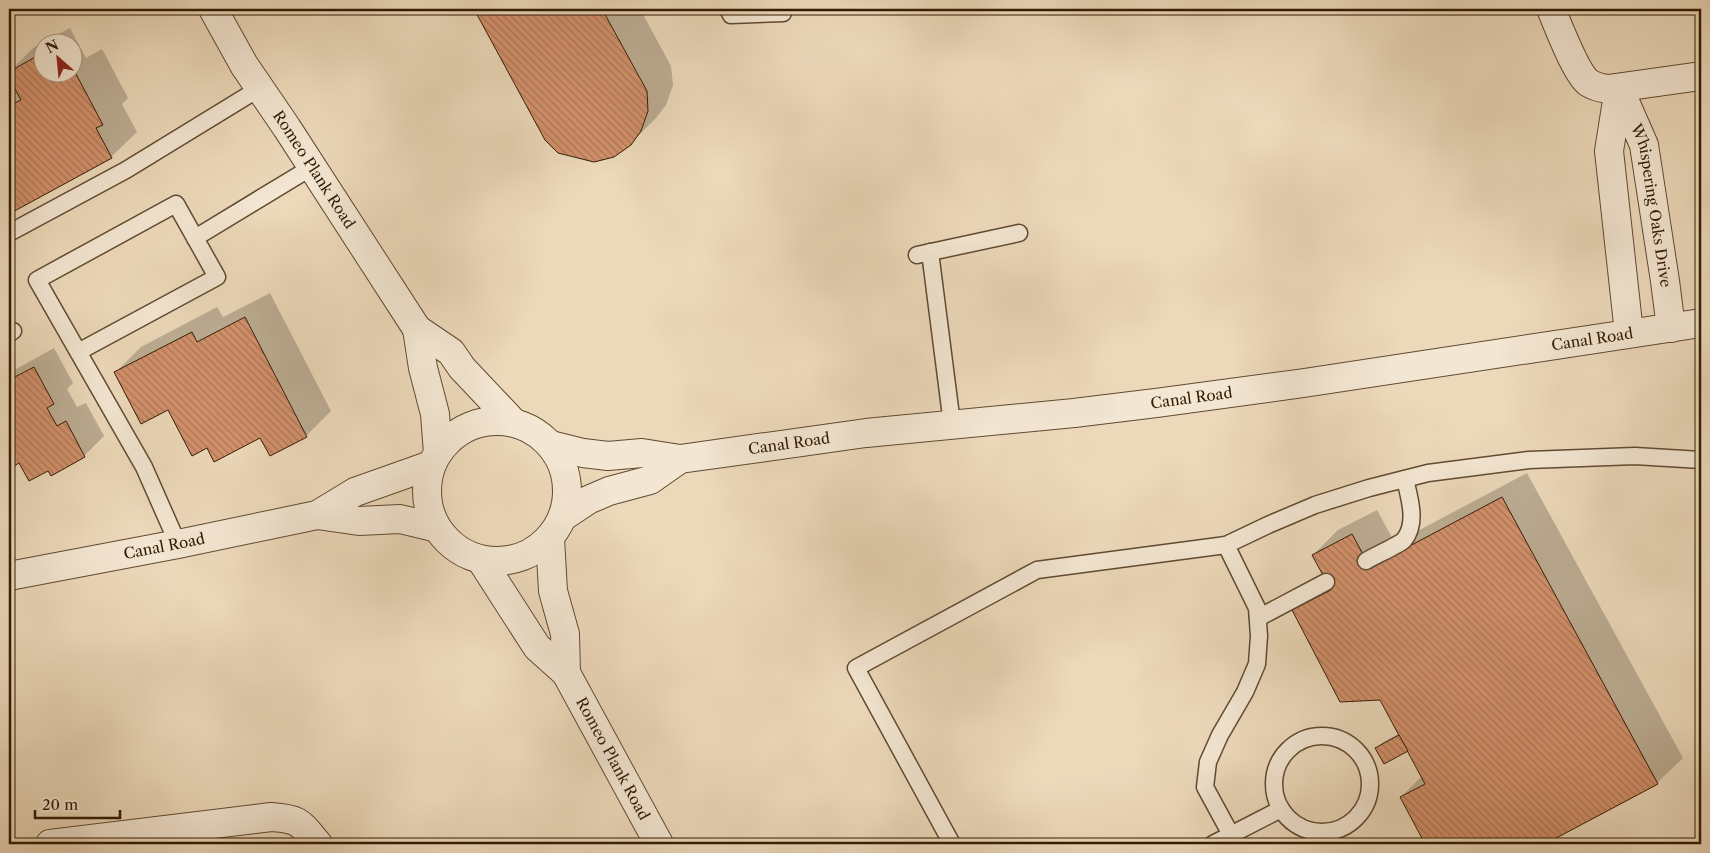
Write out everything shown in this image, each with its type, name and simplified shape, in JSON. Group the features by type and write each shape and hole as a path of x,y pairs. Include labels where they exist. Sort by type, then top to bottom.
{"street":[{"name":"Romeo Plank Road","path":"213,9 244,65 417,329 451,352 469,375 513,422"},
{"path":"1551,9 1578,70 1587,82 1603,88 1619,88 1701,76"},
{"name":"Whispering Oaks Drive","path":"1619,88 1644,145 1671,328"},
{"name":"Whispering Oaks Drive","path":"1619,88 1609,150 1629,333"},
{"name":"Canal Road","path":"551,445 583,453 608,456 642,453 680,460 856,434 1074,413 1156,403 1304,383 1701,323"},
{"name":"Romeo Plank Road","path":"417,329 423,368 434,414 434,459"},
{"path":"492,420 513,422 528,427 551,445 564,467 568,491 556,527 530,553 506,561 482,560 464,554 449,543 437,528 428,508 426,487 434,459 452,436 470,425 492,420"},
{"name":"Canal Road","path":"9,576 317,515 355,492 434,459"},
{"name":"Canal Road","path":"556,527 588,500 610,491 650,480 680,460"},
{"name":"Canal Road","path":"317,515 360,521 400,519 437,528"},
{"name":"Romeo Plank Road","path":"556,527 553,590 565,634 566,673"},
{"name":"Romeo Plank Road","path":"482,560 537,647 566,673 659,844"},
{"path":"50,844 271,818 285,818 299,822 318,844"}],"lane":[{"path":"728,9 731,16 783,13"},
{"path":"9,233 126,170 260,88"},
{"path":"195,238 312,167"},
{"path":"78,352 218,277 176,204 37,280 78,352 144,467 178,544"},
{"path":"952,424 923,254 1019,233"},
{"path":"952,844 856,668 1037,570 1226,545 1315,506 1369,488 1428,473 1528,460 1635,456 1701,460"},
{"path":"1366,561 1403,540 1411,524 1411,509 1405,479"},
{"path":"1226,545 1257,608 1259,636 1257,664 1245,692 1220,735 1208,762 1204,787 1234,840"},
{"path":"1258,618 1326,582"},
{"path":"1316,735 1332,736 1347,742 1359,752 1368,766 1371,781 1370,797 1362,812 1351,823 1337,830 1321,832 1305,829 1291,821 1281,809 1275,794 1274,778 1278,763 1288,750 1301,740 1316,735"},
{"path":"1213,844 1234,840 1281,809"}],"building":[{"path":"474,9 602,9 647,91 648,111 641,131 631,145 614,157 594,162 558,153 545,140"},
{"path":"32,59 32,82 80,82 103,125 96,128 112,158 9,214 9,106 21,100 9,78 9,72"},
{"path":"245,317 307,437 270,456 260,438 214,462 207,448 192,456 168,410 141,424 114,372 192,332 197,342"},
{"path":"34,367 54,404 47,408 57,426 66,421 85,457 51,476 48,471 29,481 19,463 9,469 9,380"},
{"path":"1502,497 1658,784 1545,844 1425,844 1400,797 1425,784 1380,700 1340,702 1292,610 1331,590 1312,555 1352,534 1370,567"},
{"path":"1399,735 1408,751 1384,764 1375,748"}]}
